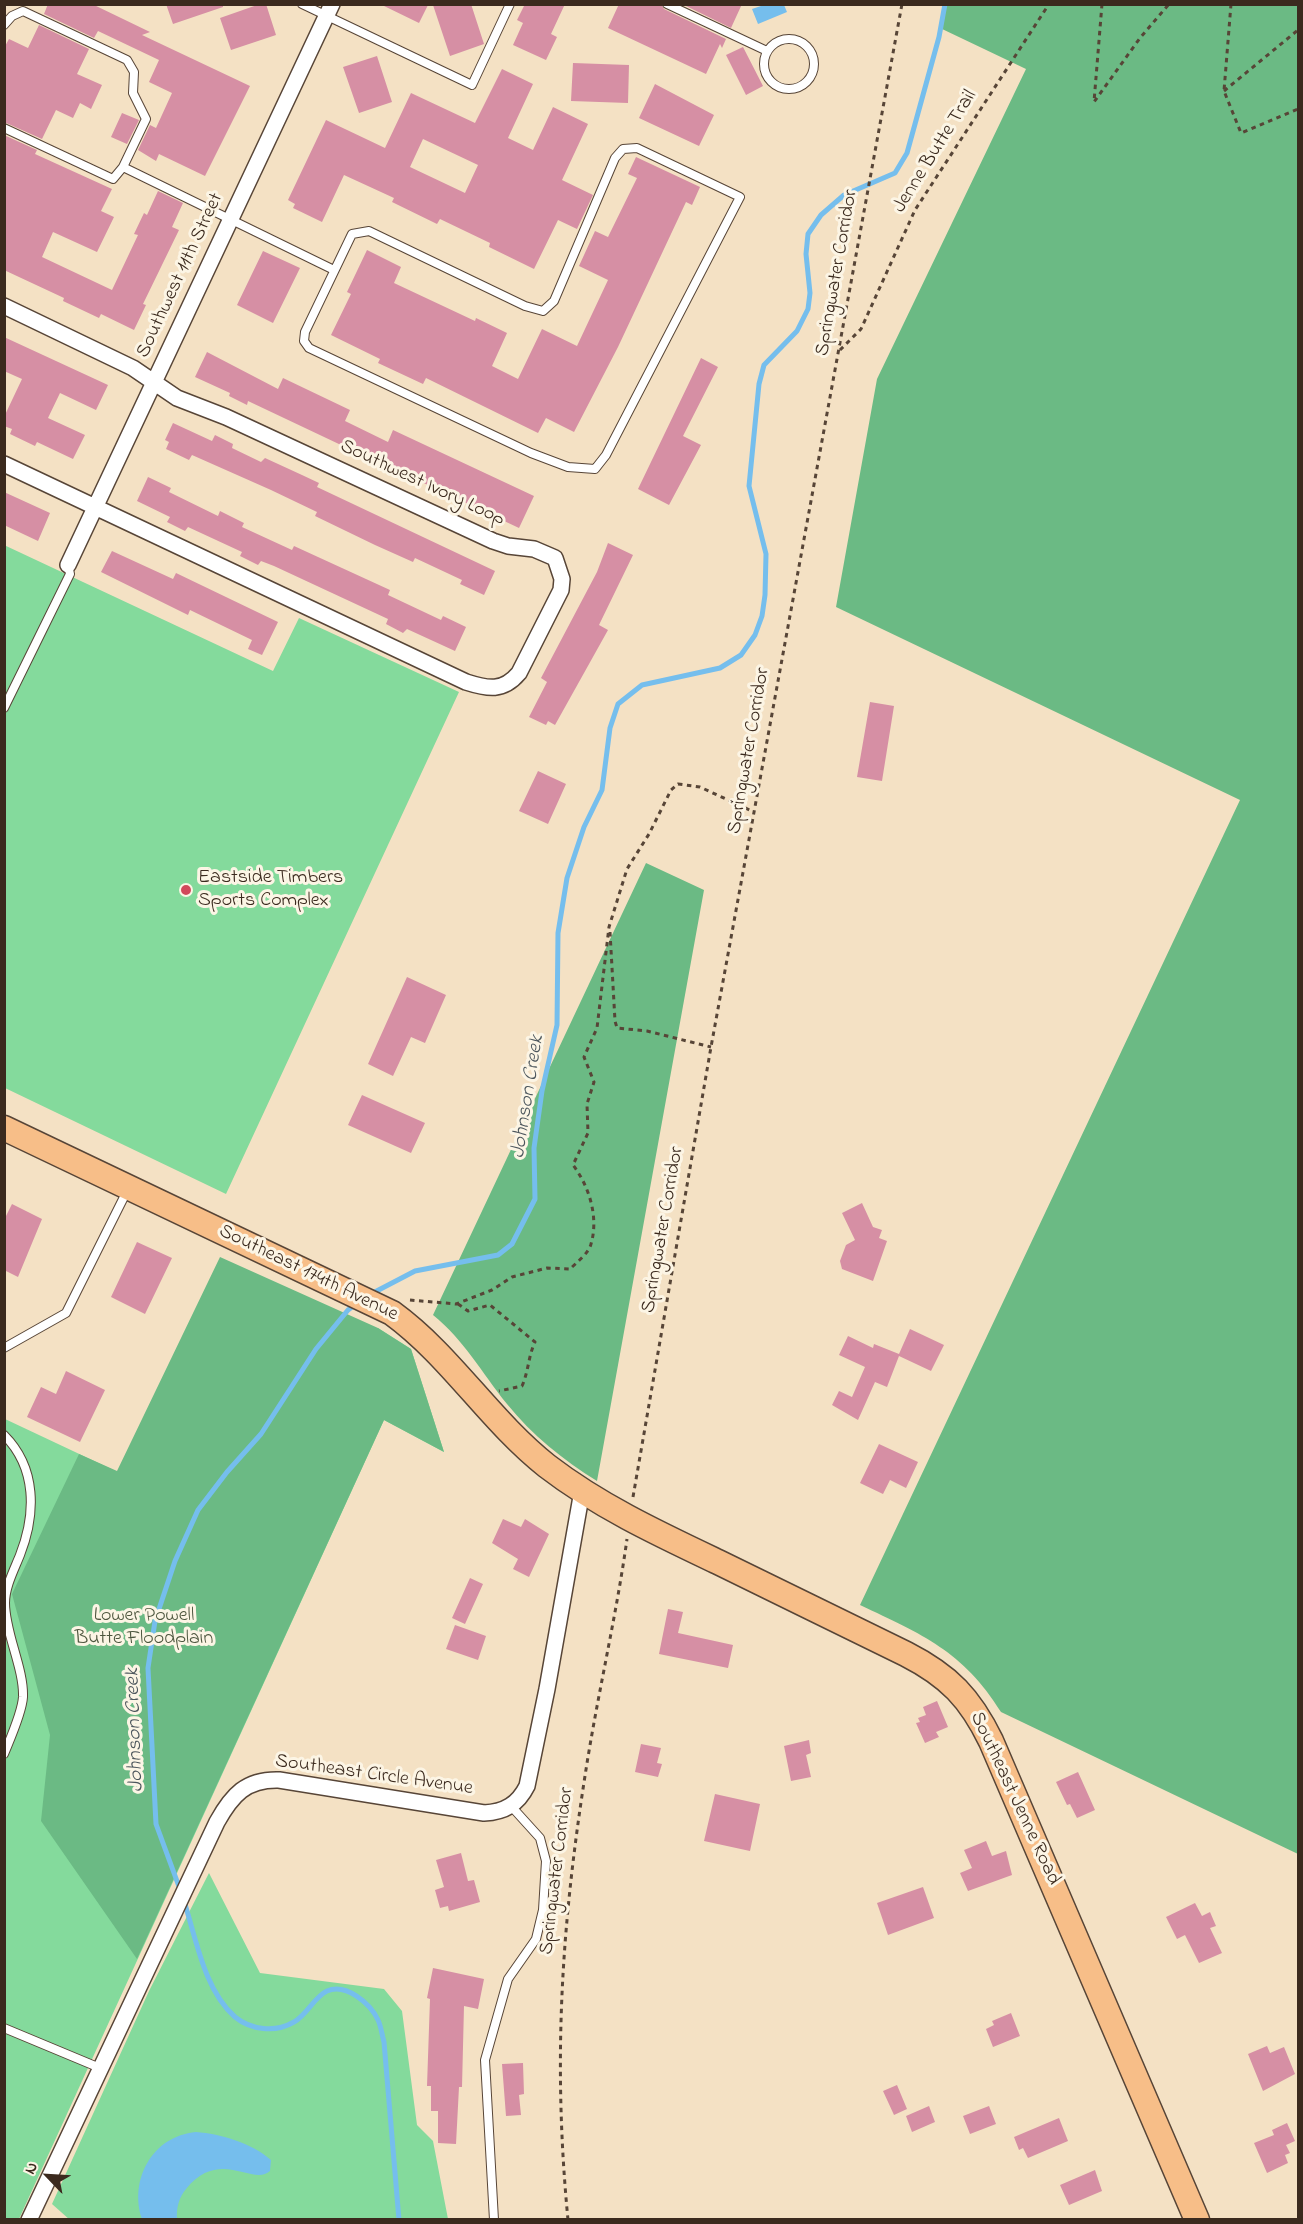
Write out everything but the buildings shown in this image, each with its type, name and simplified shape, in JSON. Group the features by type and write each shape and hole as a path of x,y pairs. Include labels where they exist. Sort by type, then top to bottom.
{"main road":[{"name":"Southeast 174th Avenue","path":"4,1128 392,1313 433,1347 529,1451 582,1491 630,1517"},
{"name":"Southeast Jenne Road","path":"630,1517 906,1654 932,1668 959,1689 978,1715 991,1741 1197,2220"}],"street":[{"name":"Southwest 11th Street","path":"68,565 330,10"},
{"name":"Southwest Ivory Loop","path":"4,306 133,368 177,398 226,417 493,541 546,553 555,558 560,568 561,590 519,674 511,682 498,688 485,688 455,677 4,464"},
{"path":"511,1806 524,1792 533,1762 582,1491"},
{"name":"Southeast Circle Avenue","path":"29,2220 228,1802 252,1782 279,1780 484,1813 511,1806"}],"lane":[{"path":"302,4 330,10 472,85 510,4"},
{"path":"667,4 767,51"},
{"path":"4,25 12,16 23,11 127,60 135,72 133,93 146,119 123,167 113,179 4,128"},
{"path":"791,39 804,44 813,56 813,70 806,82 793,89 779,87 768,78 763,65 767,51 777,42 791,39"},
{"path":"623,148 637,148 740,196 606,455 595,469 568,467 531,453 309,348 304,341 305,332 334,270 352,234 369,231 525,306 543,311 554,301 615,158 623,148"},
{"path":"123,167 334,270"},
{"path":"4,708 70,574 68,565"},
{"path":"4,1348 66,1313 129,1187"},
{"path":"4,1435 19,1453 29,1478 32,1511 26,1540 8,1586 5,1603 23,1698 4,1754"},
{"path":"494,2220 485,2060 508,1979 536,1939 543,1910 546,1861 540,1838 511,1806"},
{"path":"4,2028 100,2068"}],"path":[{"name":"Springwater Corridor","path":"568,2220 559,2081 561,1973 583,1788 711,1047 902,4"},
{"name":"Jenne Butte Trail","path":"840,350 861,329 915,210 1049,4"},
{"path":"1102,4 1094,102 1140,38 1169,4"},
{"path":"1231,4 1224,91 1241,133 1299,109"},
{"path":"1224,91 1299,30"},
{"path":"392,1313 404,1300 456,1304 492,1290 512,1276 547,1268 570,1269 591,1246 592,1209 586,1182 573,1165 588,1132 586,1104 594,1082 584,1057 597,1028 609,927 627,869 649,834 670,790 678,784 700,787 754,812"},
{"path":"609,927 617,1029 647,1031 711,1047"},
{"path":"456,1304 468,1311 490,1305 535,1342 528,1355 530,1367 522,1386 477,1397"}],"green space":[{"path":"944,5 1298,5 1298,1854 1001,1712 987,1691 956,1659 922,1636 860,1605 1240,800 836,607 877,379 1026,69 940,28"},
{"name":"Eastside Timbers Sports Complex","path":"4,545 273,671 299,618 459,692 226,1194 5,1088"},
{"path":"646,863 704,890 597,1481 560,1456 527,1426 507,1404 454,1335 433,1315"},
{"name":"Lower Powell Butte Floodplain","path":"220,1257 378,1328 411,1349 444,1452 384,1420 137,1959 41,1821 50,1735 12,1594 79,1454 117,1471"},
{"name":"Lower Powell Butte Floodplain","path":"378,1328 411,1349 444,1452 384,1420 19,2219 5,2220 5,1419 194,1508"},
{"path":"209,1873 260,1973 384,1989 402,2011 417,2125 433,2141 448,2219 70,2220 52,2204 149,1991"}],"water":[{"path":"764,5 784,5 787,12 758,24 752,9"},
{"path":"196,2132 226,2137 246,2144 271,2160 270,2171 263,2175 254,2175 234,2170 211,2171 199,2177 186,2189 178,2203 177,2219 142,2219 139,2190 148,2162 167,2142 181,2135"}],"waterway":[{"name":"Johnson Creek","path":"369,1295 415,1271 498,1255 512,1244 535,1199 534,1148 542,1091 557,1025 558,933 567,878 584,827 602,790 610,728 618,704 642,685 720,668 741,655 755,635 762,616 765,595 766,554 749,486 759,384 764,365 797,331 808,309 810,293 806,254 808,234 821,215 844,195 895,173 907,153 939,37 945,4"},
{"name":"Johnson Creek","path":"181,1892 156,1824 148,1668 155,1621 175,1561 198,1510 227,1472 261,1434 316,1349 348,1310 356,1304"},
{"name":"Johnson Creek","path":"184,1901 208,1978 224,2006 241,2021 263,2029 279,2028 299,2019 318,1997 334,1989 357,1996 374,2014 379,2022 384,2042 399,2220"}],"place":[{"name":"Eastside Timbers Sports Complex","path":"186,890"}]}
